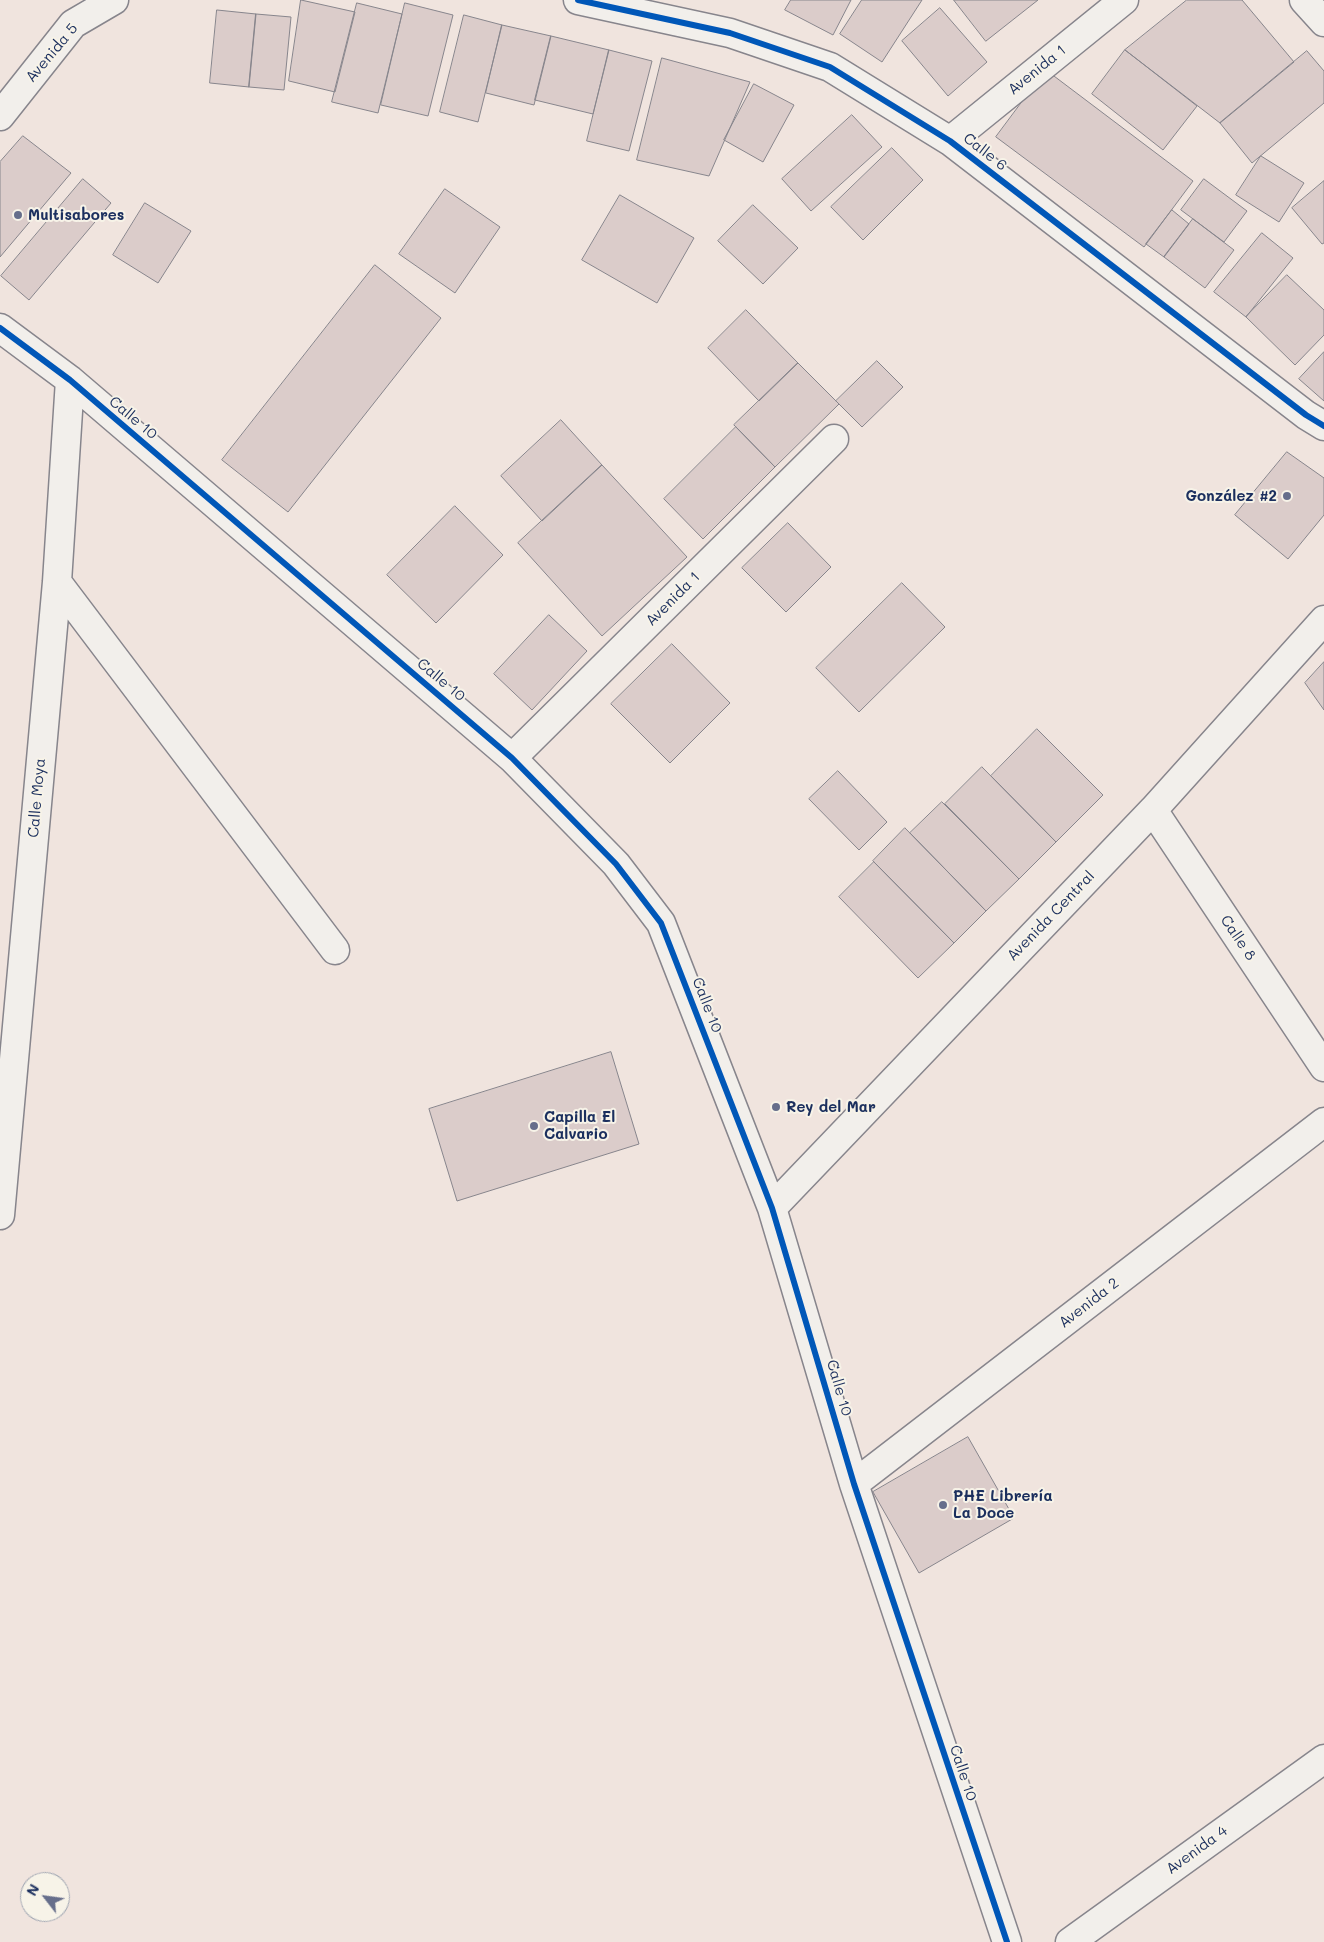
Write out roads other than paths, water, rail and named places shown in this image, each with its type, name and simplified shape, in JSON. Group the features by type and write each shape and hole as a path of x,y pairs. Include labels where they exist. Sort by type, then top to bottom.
{"street":[{"name":"Avenida 5","path":"0,116 73,24 114,0"},
{"name":"Calle 6","path":"578,0 730,33 830,67 950,141 1306,415 1324,426"},
{"name":"Avenida 1","path":"950,141 1124,0"},
{"path":"1304,0 1324,22"},
{"name":"Calle 10","path":"0,328 70,380 512,758 616,864 662,923 772,1208 854,1484 1007,1942"},
{"name":"Calle Moya","path":"0,1215 57,582 70,380"},
{"name":"Avenida 1","path":"512,758 834,439"},
{"path":"57,582 335,950"},
{"name":"Avenida Central","path":"772,1208 1153,810 1324,620"},
{"name":"Calle 8","path":"1153,810 1324,1067"},
{"name":"Avenida 2","path":"854,1484 1324,1122"},
{"name":"Avenida 4","path":"1070,1942 1324,1759"}],"place":[{"name":"Multisabores","path":"18,215"},
{"name":"González #2","path":"1287,496"},
{"name":"Rey del Mar","path":"776,1107"},
{"name":"Capilla El Calvario","path":"534,1126"},
{"name":"PHE Librería La Doce","path":"943,1505"}]}
